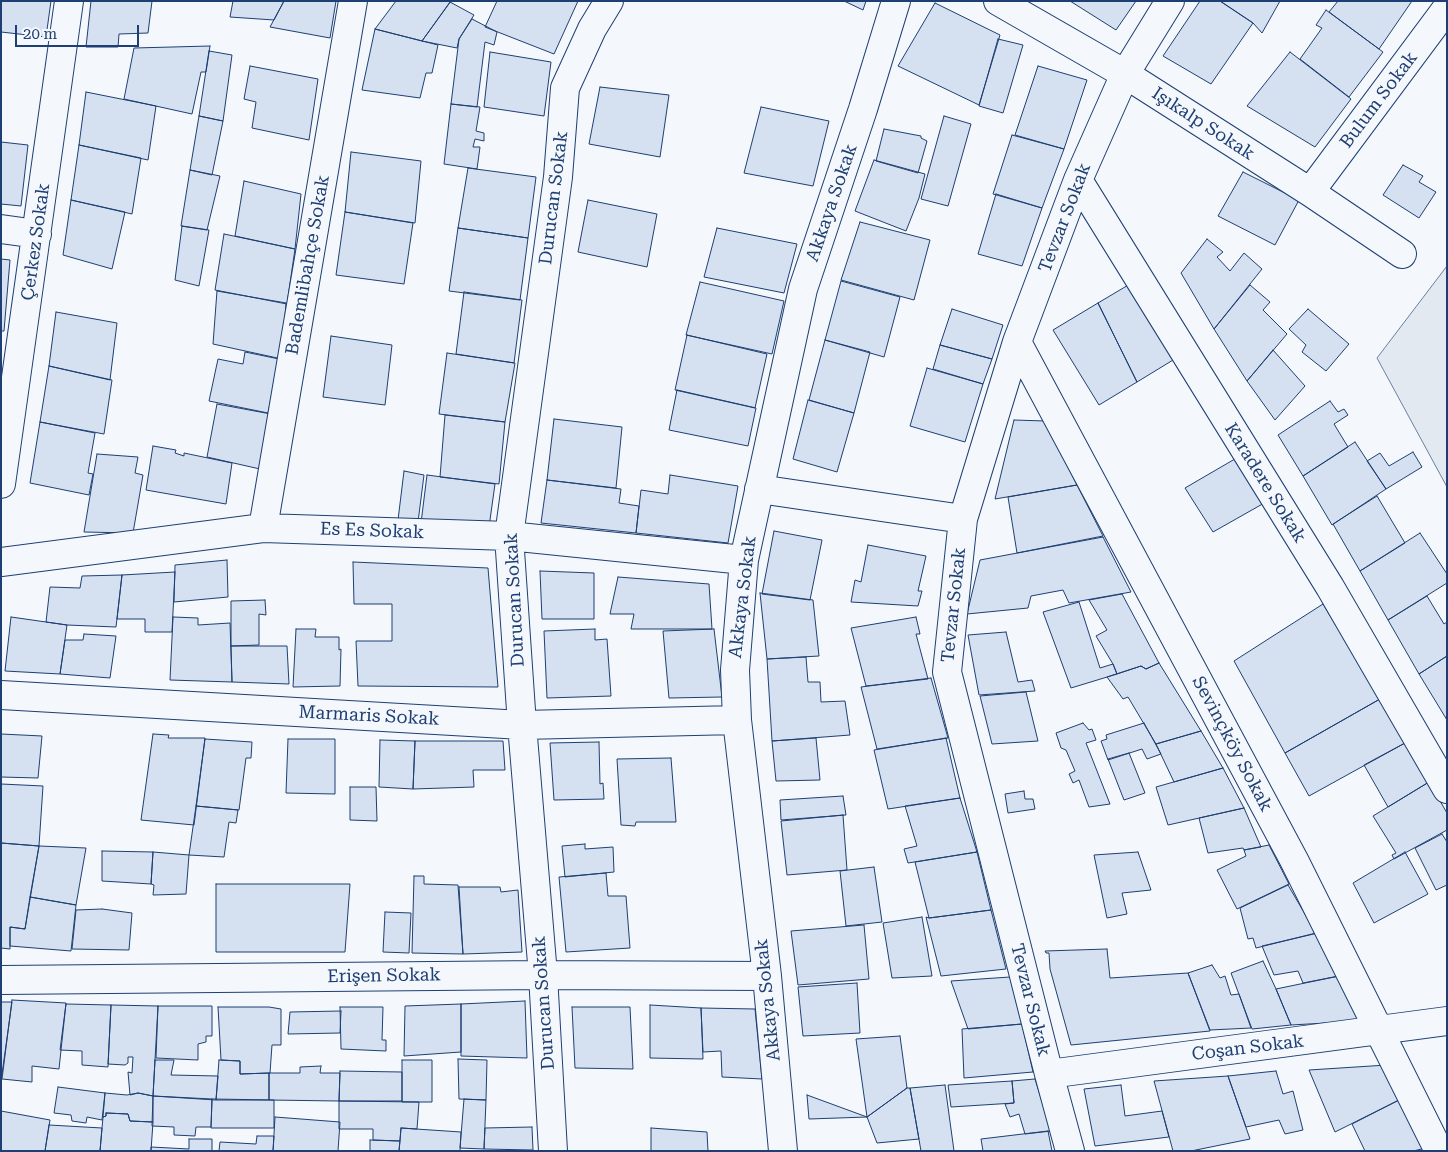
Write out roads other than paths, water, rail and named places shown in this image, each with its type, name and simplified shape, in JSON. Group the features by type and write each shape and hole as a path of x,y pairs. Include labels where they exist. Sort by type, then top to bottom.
{"street":[{"name":"Çerkez Sokak","path":"1,484 69,1"},
{"name":"Bademlibahçe Sokak","path":"262,528 353,1"},
{"name":"Durucan Sokak","path":"554,1151 543,975 522,725 509,536 558,177 565,88 592,29 609,1"},
{"name":"Akkaya Sokak","path":"783,1151 767,976 737,720 735,670 744,560 803,288 863,109 896,1"},
{"name":"Işıkalp Sokak","path":"998,1 1125,74 1310,192 1402,254"},
{"name":"Tevzar Sokak","path":"1070,1151 947,672 963,519 1017,342 1078,180 1125,74 1170,1"},
{"name":"Bulum Sokak","path":"1310,192 1447,8"},
{"name":"Karadere Sokak","path":"1078,180 1330,587 1447,789"},
{"path":"1,229 37,234"},
{"name":"Sevinçköy Sokak","path":"1017,342 1294,860 1438,1151"},
{"path":"759,489 963,519"},
{"name":"Es Es Sokak","path":"1,562 262,528 509,536 744,560"},
{"name":"Marmaris Sokak","path":"1,695 522,725 737,720"},
{"name":"Erişen Sokak","path":"1,980 543,975 767,976"},
{"name":"Coşan Sokak","path":"1049,1074 1447,1021"}]}
